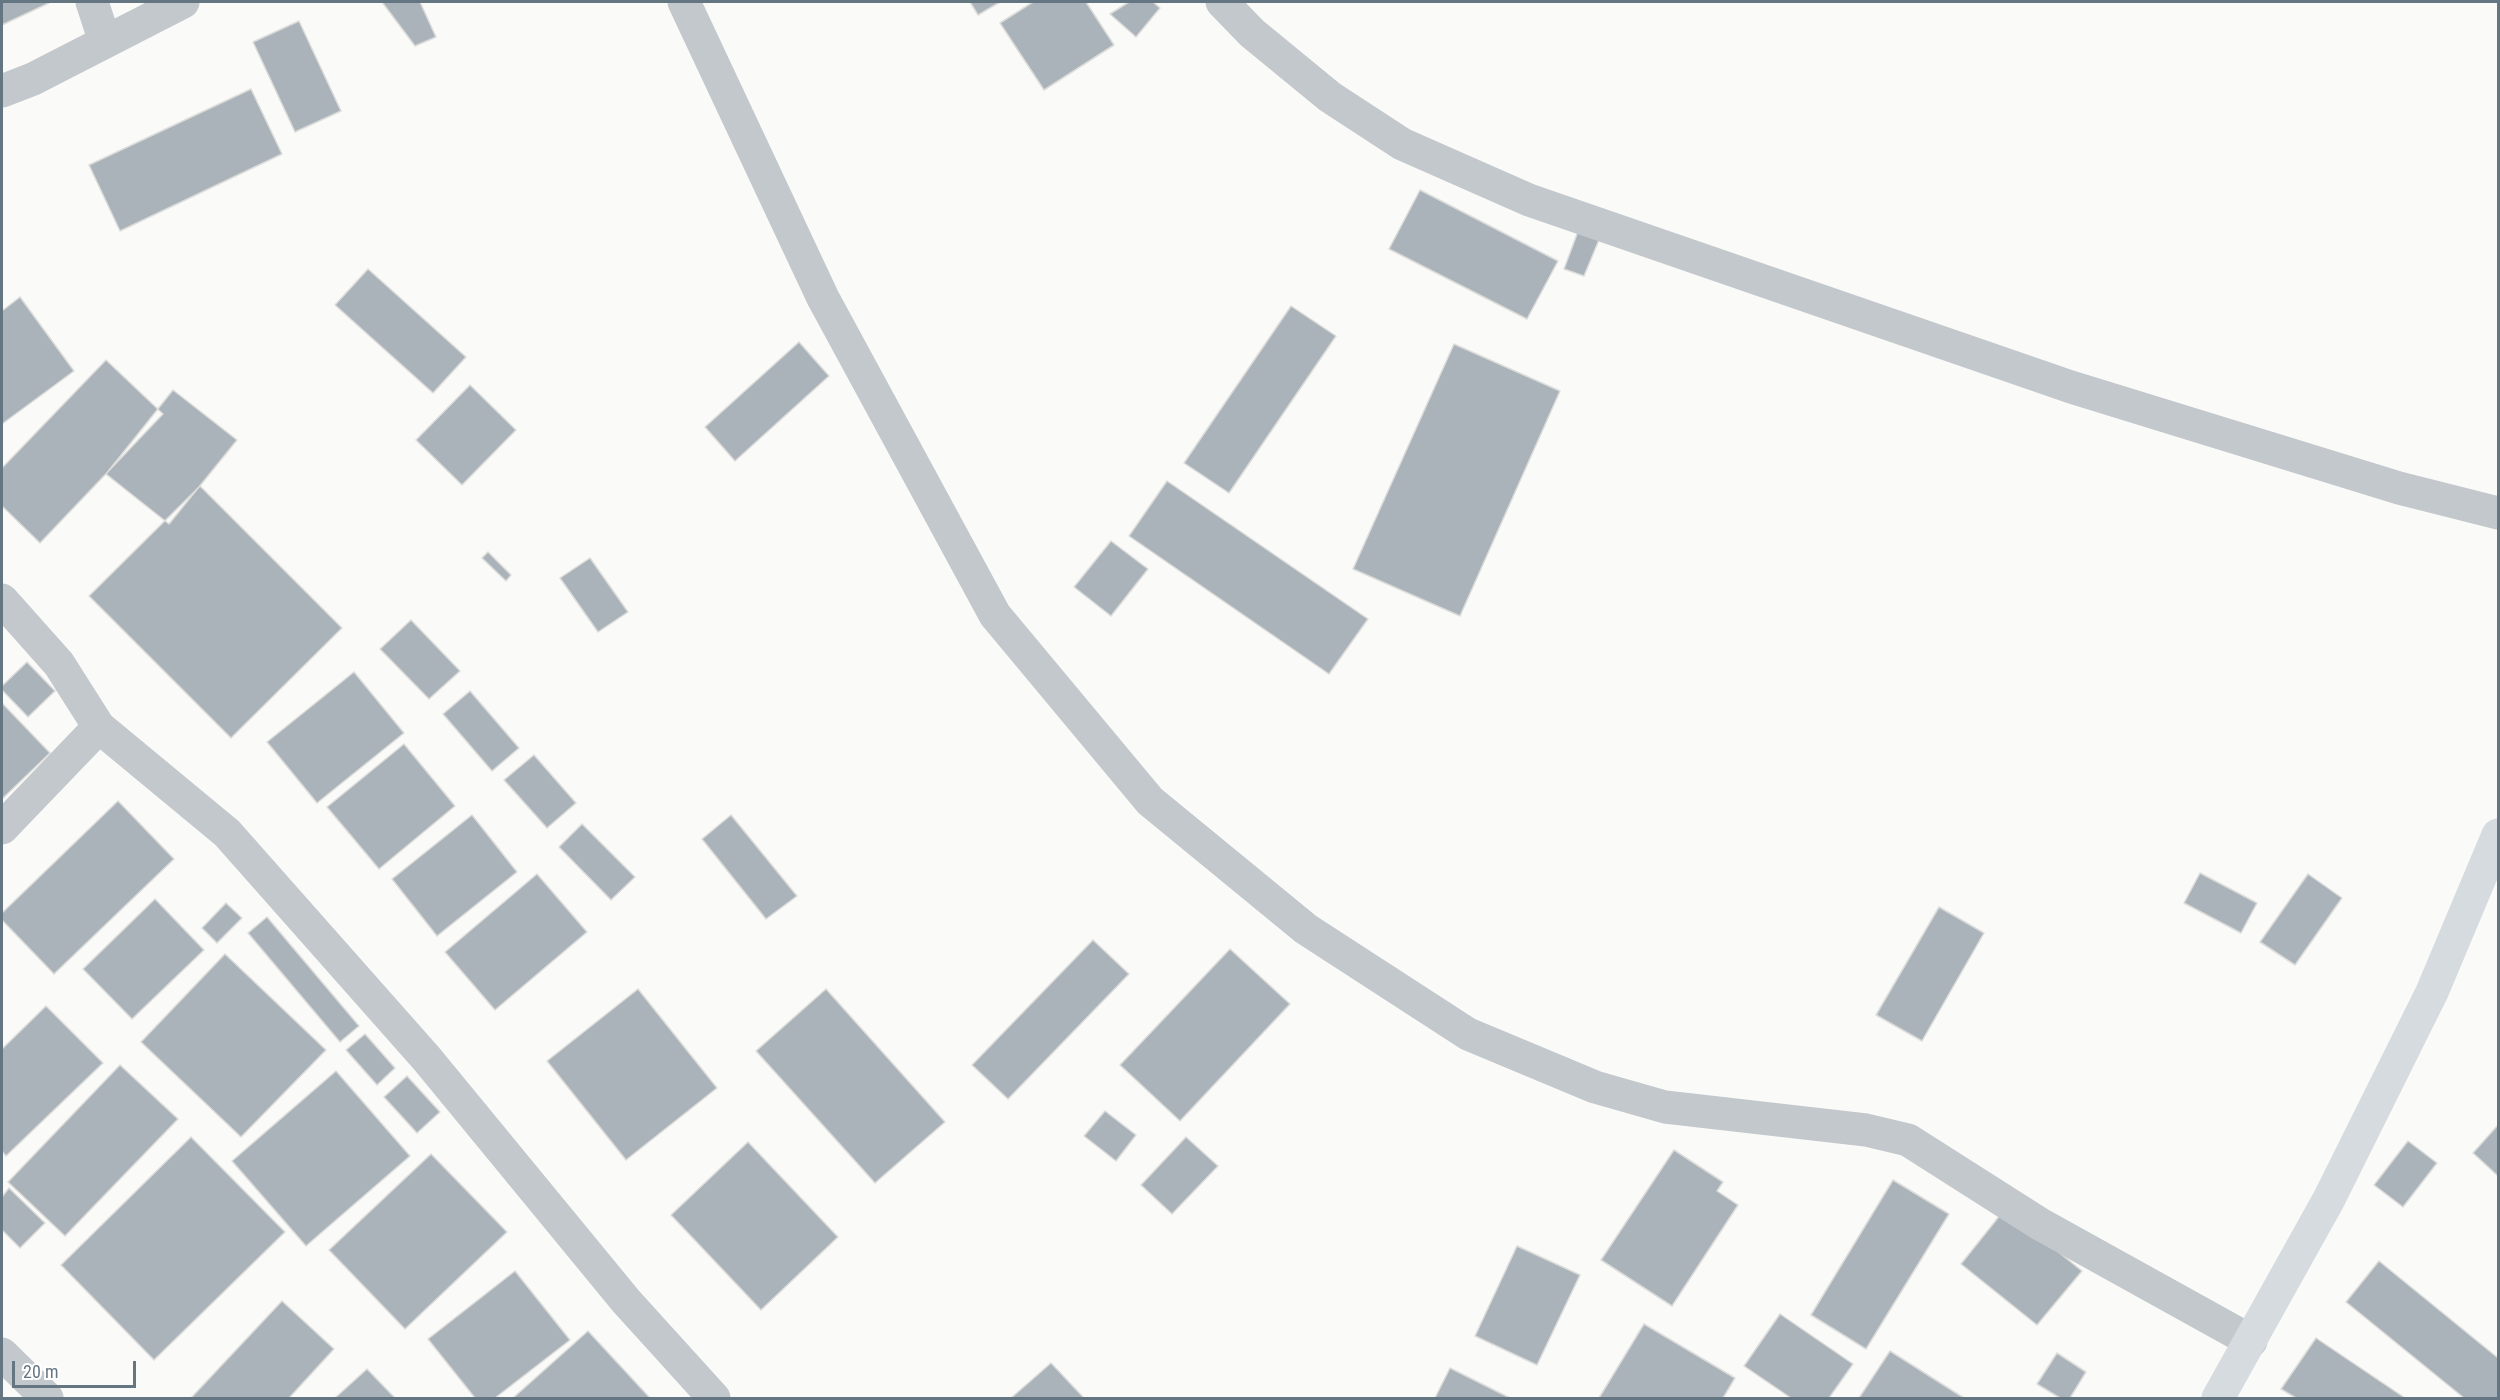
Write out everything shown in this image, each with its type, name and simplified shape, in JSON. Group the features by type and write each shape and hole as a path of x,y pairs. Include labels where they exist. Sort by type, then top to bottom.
{"street":[{"path":"92,2 105,42"},
{"path":"2,91 33,79 183,2"},
{"path":"684,2 823,298 995,615 1150,801 1306,929 1468,1034 1595,1087 1665,1107 1866,1130 1908,1140 2040,1224 2251,1341"},
{"path":"1222,2 1252,33 1330,97 1402,144 1529,200 2071,387 2399,488 2499,513"},
{"path":"2,600 59,664 99,727 227,833 427,1059 626,1301 714,1398"},
{"path":"2,828 99,727"},
{"path":"2218,1398 2329,1199 2432,992 2499,835"},
{"path":"2,1354 46,1398"}],"building":[{"path":"2,2 48,2 49,3 2,25"},
{"path":"382,2 420,2 436,37 415,46"},
{"path":"970,2 1000,2 978,15"},
{"path":"1033,2 1086,2 1114,45 1044,90 1000,23"},
{"path":"1129,2 1153,2 1160,8 1136,37 1110,14"},
{"path":"299,21 341,111 295,132 253,42"},
{"path":"251,89 282,154 120,231 89,165"},
{"path":"1420,190 1558,261 1527,319 1389,249"},
{"path":"1580,226 1601,235 1584,276 1564,269"},
{"path":"368,269 466,357 433,393 335,305"},
{"path":"20,297 74,371 2,424 2,311"},
{"path":"1291,306 1336,336 1229,493 1184,463"},
{"path":"799,342 829,376 735,461 705,427"},
{"path":"1454,344 1560,391 1460,616 1353,569"},
{"path":"106,360 163,414 40,543 2,506 2,468"},
{"path":"470,385 516,430 462,485 416,440"},
{"path":"173,390 237,440 169,524 106,474"},
{"path":"1167,481 1368,619 1329,674 1129,536"},
{"path":"200,486 342,628 231,738 89,596"},
{"path":"1111,541 1148,569 1111,616 1074,587"},
{"path":"488,552 511,575 506,581 482,558"},
{"path":"590,558 628,612 598,632 560,578"},
{"path":"411,620 460,671 429,699 380,649"},
{"path":"27,662 55,691 28,717 2,690 2,686"},
{"path":"354,672 404,733 317,803 267,742"},
{"path":"470,691 519,748 492,771 443,714"},
{"path":"2,703 50,753 2,799"},
{"path":"404,744 455,806 379,869 327,807"},
{"path":"534,755 576,803 547,828 504,780"},
{"path":"118,801 174,859 54,974 2,920 2,913"},
{"path":"472,815 517,872 437,936 392,879"},
{"path":"731,815 797,896 766,919 702,839"},
{"path":"582,824 635,877 611,900 559,847"},
{"path":"2200,873 2257,903 2241,933 2184,903"},
{"path":"537,874 587,932 495,1010 445,952"},
{"path":"2308,874 2342,898 2295,965 2260,942"},
{"path":"155,899 204,950 132,1019 83,969"},
{"path":"226,903 242,918 217,943 202,928"},
{"path":"1939,907 1984,933 1922,1041 1876,1015"},
{"path":"267,917 359,1026 340,1042 248,933"},
{"path":"1093,940 1129,974 1008,1099 972,1065"},
{"path":"1230,949 1290,1004 1180,1121 1120,1065"},
{"path":"225,954 326,1050 241,1137 141,1042"},
{"path":"638,989 717,1088 626,1160 547,1061"},
{"path":"826,989 945,1122 875,1183 756,1051"},
{"path":"46,1006 103,1063 6,1156 2,1151 2,1049"},
{"path":"365,1034 395,1068 377,1085 346,1050"},
{"path":"120,1065 178,1119 65,1236 8,1182"},
{"path":"336,1071 410,1156 306,1246 232,1161"},
{"path":"407,1076 440,1112 417,1133 384,1097"},
{"path":"1105,1111 1136,1135 1116,1161 1084,1136"},
{"path":"2498,1125 2498,1176 2473,1153"},
{"path":"191,1137 285,1232 154,1360 61,1265"},
{"path":"1186,1137 1218,1166 1172,1214 1141,1185"},
{"path":"2408,1141 2437,1163 2403,1207 2374,1185"},
{"path":"748,1142 838,1237 761,1310 671,1215"},
{"path":"1674,1150 1723,1182 1717,1191 1738,1205 1672,1306 1601,1260"},
{"path":"431,1154 507,1232 405,1329 329,1250"},
{"path":"1893,1180 1949,1214 1866,1349 1811,1315"},
{"path":"9,1188 45,1223 20,1248 2,1230 2,1197"},
{"path":"2005,1209 2082,1271 2037,1325 1961,1264"},
{"path":"1517,1246 1580,1275 1537,1365 1475,1336"},
{"path":"2379,1261 2498,1358 2498,1398 2464,1398 2346,1302"},
{"path":"515,1271 570,1340 495,1398 475,1398 428,1339"},
{"path":"282,1301 334,1349 289,1398 191,1398"},
{"path":"1780,1314 1853,1364 1829,1398 1791,1398 1744,1366"},
{"path":"1644,1324 1735,1378 1723,1398 1599,1398"},
{"path":"588,1331 650,1398 513,1398"},
{"path":"2316,1338 2405,1398 2296,1398 2281,1389"},
{"path":"1890,1351 1964,1398 1859,1398"},
{"path":"2057,1353 2086,1372 2070,1398 2060,1398 2037,1384"},
{"path":"1051,1363 1084,1398 1011,1398"},
{"path":"1450,1368 1510,1398 1435,1398"},
{"path":"367,1369 395,1398 335,1398"}]}
